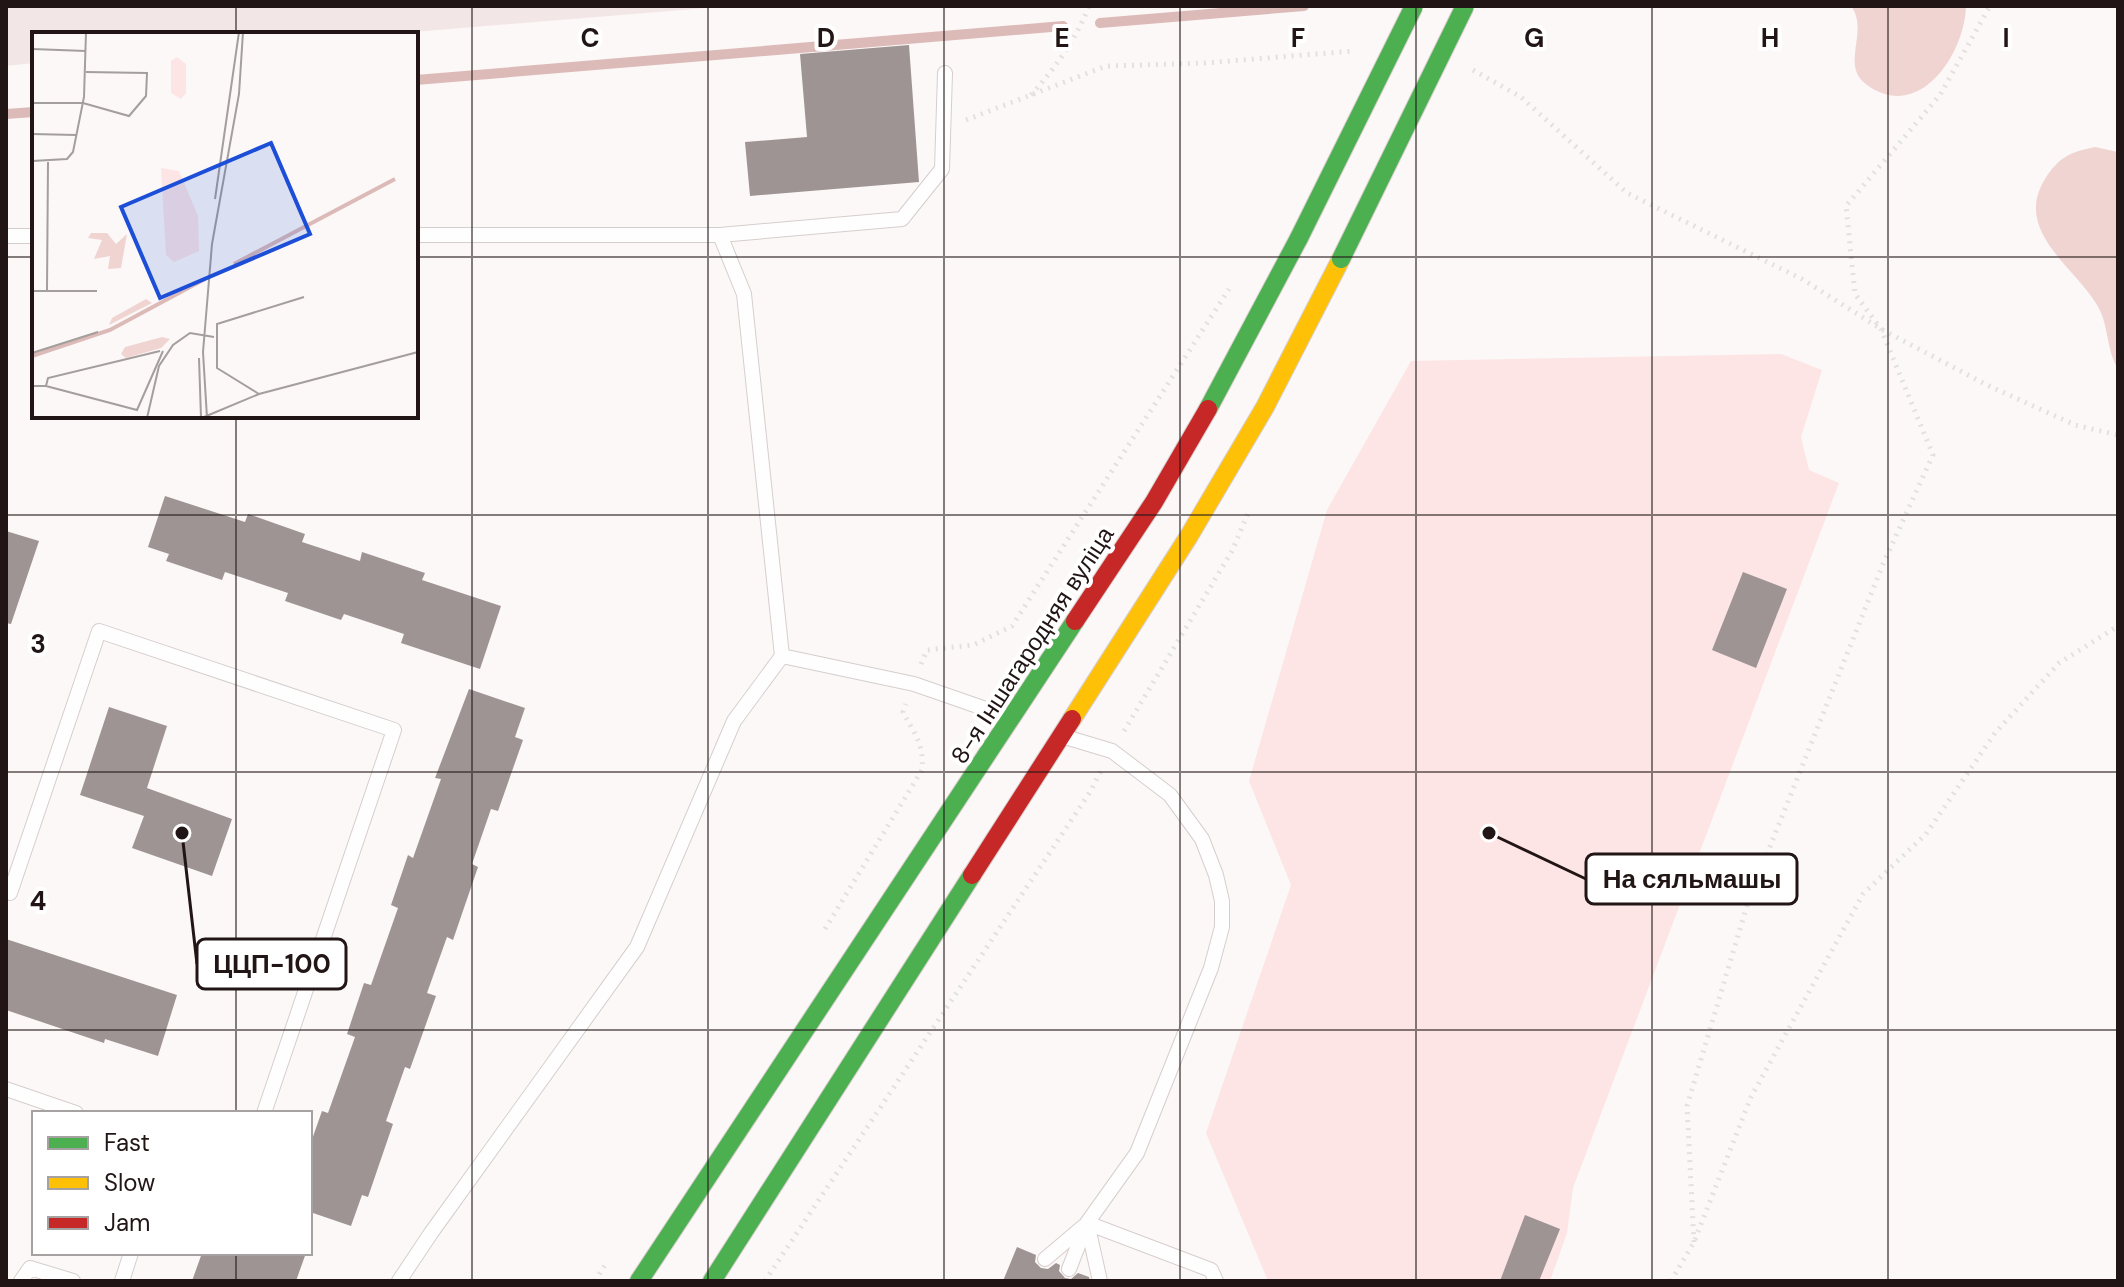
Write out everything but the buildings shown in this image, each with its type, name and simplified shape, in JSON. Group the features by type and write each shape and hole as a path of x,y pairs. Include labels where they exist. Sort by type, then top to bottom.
{"main road":[{"name":"8-я Іншагародняя вуліца","path":"639,1281 664,1256 1025,723 1223,383 1414,6"},
{"path":"712,1281 1189,536 1257,420 1341,259 1465,6"},
{"path":"1025,723 1062,736"}],"lane":[{"path":"418,235 720,235 902,219 942,169 945,73"},
{"path":"399,1281 637,947 734,721 782,656 744,294 720,235"},
{"path":"6,236 32,236"},
{"path":"6,891 10,893 99,631 394,730 265,1111"},
{"path":"782,656 914,684 1025,723"},
{"path":"1045,1259 1087,1223 1137,1153 1211,968 1222,927 1219,888 1202,839 1170,795 1112,751 1062,736"},
{"path":"6,1089 70,1111"},
{"path":"1069,1269 1087,1223"},
{"path":"1087,1223 1100,1281"},
{"path":"1087,1223 1211,1270 1216,1281"},
{"path":"122,1281 130,1255"},
{"path":"21,1281 30,1268 73,1281"}],"path":[{"path":"1029,96 1057,65 1078,34 1089,6"},
{"path":"1694,1242 1687,1106 1749,899 1883,564 1933,455 1881,329 1855,294 1846,206 1940,95 1990,6"},
{"path":"943,129 1106,66 1205,63 1369,50"},
{"path":"1468,68 1521,97 1627,193 1802,279 1881,329 1987,385 2075,425 2118,435"},
{"path":"824,930 922,770 923,752 903,712 927,650 973,645 1012,626 1236,278"},
{"path":"765,1281 1082,805 1232,551 1254,497"},
{"path":"1671,1281 1694,1242 1751,1097 1863,894 1926,834 1995,733 2059,663 2118,626"},
{"path":"595,1281 612,1255"}],"shaded area":[{"path":"6,6 731,6 413,32 32,32 32,63 6,66"},
{"path":"1851,6 1966,6 1958,44 1948,62 1921,89 1905,95 1886,94 1867,85 1859,77 1855,68 1858,26"},
{"path":"2095,147 2118,152 2118,369 2097,305 2050,247 2036,215 2037,198 2055,165 2072,154"},
{"path":"1781,354 1822,370 1801,437 1809,470 1839,483 1573,1188 1567,1233 1550,1281 1268,1281 1206,1133 1291,885 1249,781 1327,510 1411,361"}],"waterway":[{"path":"1100,23 1304,6"},
{"path":"418,80 1063,26"},
{"path":"6,114 32,112"}],"traffic: fast":[{"path":"1299,238 1414,6"},
{"path":"1341,259 1465,6"},
{"path":"1208,409 1299,238"},
{"path":"639,1281 1075,621"},
{"path":"712,1281 972,875"}],"traffic: slow":[{"path":"1072,719 1189,536 1265,407 1341,259"}],"traffic: jam":[{"path":"1075,621 1154,502 1208,409"},
{"path":"972,875 1072,719"}],"place":[{"name":"ЦЦП-100","path":"182,833"},
{"name":"На сяльмашы","path":"1489,833"}]}
